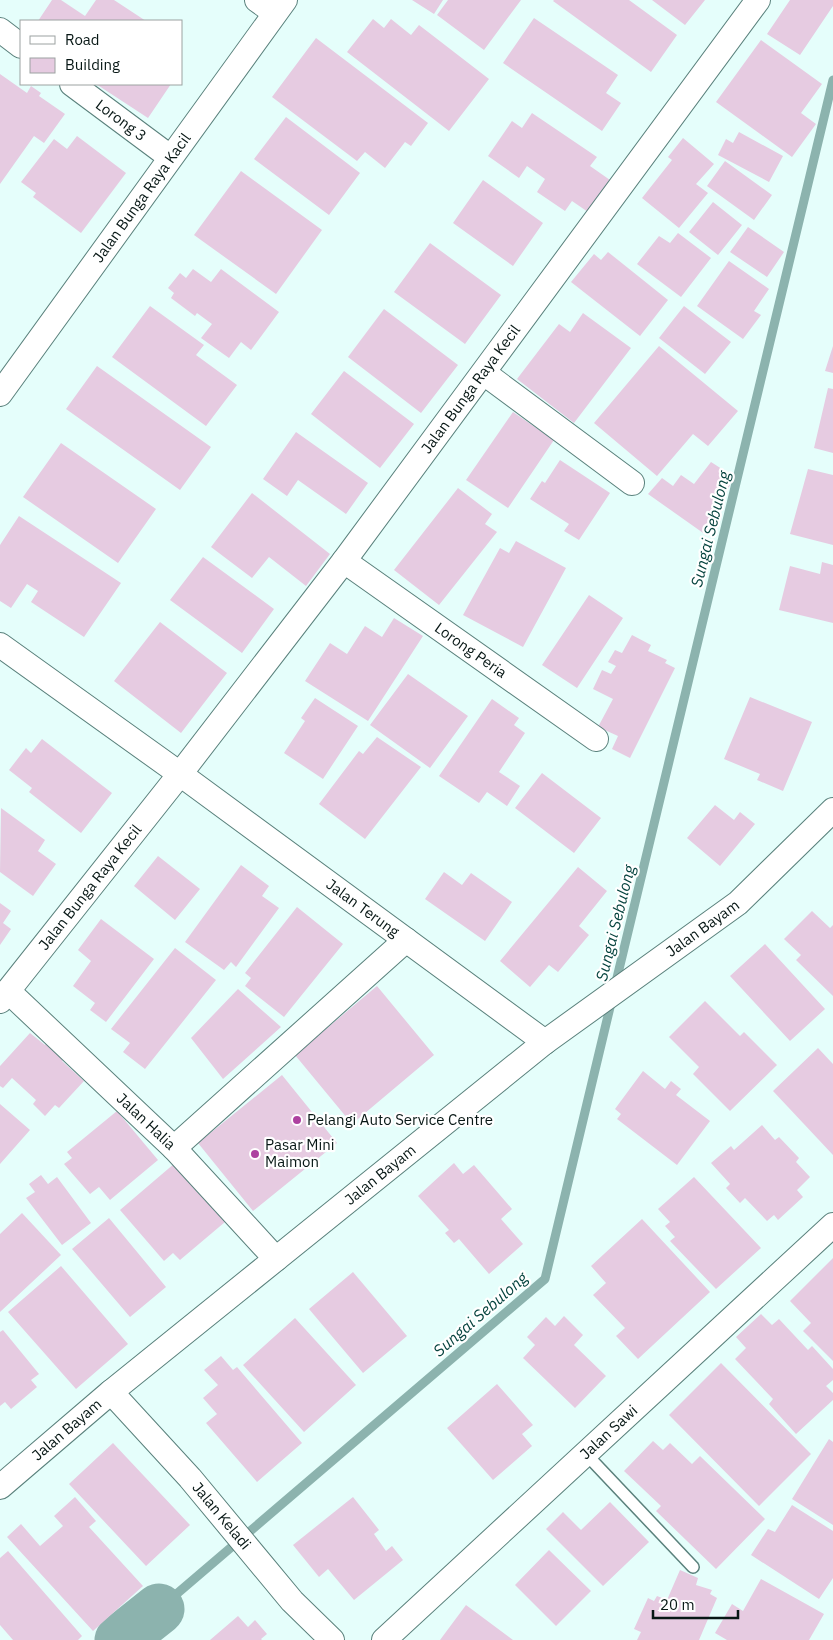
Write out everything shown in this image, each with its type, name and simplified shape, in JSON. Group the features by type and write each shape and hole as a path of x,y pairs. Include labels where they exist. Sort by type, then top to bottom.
{"street":[{"name":"Jalan Bunga Raya Kecil","path":"4,996 180,774 344,561 758,0"},
{"name":"Jalan Bunga Raya Kacil","path":"0,394 170,157 272,4"},
{"path":"0,30 20,45"},
{"name":"Lorong 3","path":"73,85 170,157"},
{"path":"484,373 632,483"},
{"name":"Lorong Peria","path":"344,561 596,740"},
{"path":"0,645 180,774"},
{"name":"Jalan Terung","path":"180,774 406,940 553,1036"},
{"name":"Jalan Bayam","path":"0,1488 111,1392 553,1036 738,903 833,810"},
{"path":"174,1148 406,940"},
{"name":"Jalan Halia","path":"4,996 174,1148 276,1258"},
{"name":"Jalan Sawi","path":"384,1640 833,1225"},
{"name":"Jalan Keladi","path":"111,1392 190,1478 292,1601 332,1640"}],"lane":[{"path":"585,1454 693,1567"}],"building":[{"path":"52,0 61,0 85,16 96,0 114,0 144,20 39,20"},
{"path":"412,0 443,0 434,14"},
{"path":"448,0 521,0 484,50 437,15"},
{"path":"554,0 629,0 677,35 651,72"},
{"path":"652,0 705,0 685,25"},
{"path":"790,0 833,0 833,6 800,55 767,34"},
{"path":"534,18 618,75 606,93 621,103 602,131 503,63"},
{"path":"373,19 384,28 391,19 411,35 419,25 489,79 449,131 347,52"},
{"path":"316,38 428,123 411,146 405,142 385,168 365,152 357,161 272,97"},
{"path":"761,40 822,84 801,113 816,124 792,157 716,102"},
{"path":"0,74 27,93 31,86 41,93 39,96 65,114 44,143 34,136 0,184"},
{"path":"98,85 170,85 148,118"},
{"path":"532,113 597,157 590,166 610,180 588,212 572,201 565,211 537,192 545,179 527,166 519,178 488,156 512,121 522,128"},
{"path":"286,117 360,173 329,215 254,159"},
{"path":"739,132 783,156 769,182 718,155 726,139 733,143"},
{"path":"77,136 126,173 81,233 33,197 36,193 21,182 54,139 67,149"},
{"path":"683,138 714,164 696,184 708,193 679,228 642,198 672,160 668,157"},
{"path":"725,161 772,195 754,220 707,186"},
{"path":"241,171 322,230 276,294 194,235"},
{"path":"483,180 543,223 513,266 453,223"},
{"path":"713,202 742,225 718,255 689,232"},
{"path":"748,227 784,252 767,277 730,252"},
{"path":"678,233 711,258 681,297 637,264 659,236 670,243"},
{"path":"430,243 501,295 465,344 394,292"},
{"path":"608,252 668,300 640,336 571,282 594,254 601,260"},
{"path":"729,261 769,289 754,311 761,315 743,339 697,306"},
{"path":"193,269 211,282 221,269 279,312 251,350 241,342 229,358 201,338 212,324 197,313 195,316 171,298 174,293 168,288 180,273 186,278"},
{"path":"150,306 204,345 196,355 237,385 206,426 112,357"},
{"path":"684,306 731,342 705,374 659,338"},
{"path":"384,309 458,365 421,413 348,357"},
{"path":"583,313 631,348 574,423 517,379 559,324 570,332"},
{"path":"659,346 738,411 708,446 693,434 657,476 594,423"},
{"path":"833,346 833,373 825,371"},
{"path":"97,366 211,447 180,490 66,409"},
{"path":"344,371 414,424 380,468 311,414"},
{"path":"828,388 833,389 833,453 814,448"},
{"path":"513,412 554,440 508,508 466,480"},
{"path":"296,432 368,483 346,514 298,480 287,496 263,479"},
{"path":"61,443 156,509 118,563 23,497"},
{"path":"560,460 610,493 579,540 564,531 569,524 530,499 542,481 545,483"},
{"path":"711,462 725,471 720,478 730,485 706,535 648,494 662,478 673,486 681,475 694,484"},
{"path":"808,469 833,475 833,545 790,534"},
{"path":"458,488 492,514 485,524 497,532 439,605 394,570"},
{"path":"252,493 330,554 306,586 269,557 252,578 211,547"},
{"path":"19,516 121,583 84,637 31,602 38,591 27,584 11,608 0,601 0,545"},
{"path":"516,541 566,568 523,647 463,615 500,548 509,553"},
{"path":"203,557 274,609 242,653 170,600"},
{"path":"822,562 833,565 833,623 779,610 790,566 820,574"},
{"path":"589,595 623,618 577,688 542,665"},
{"path":"394,618 423,636 368,721 305,681 330,643 347,654 365,626 382,637"},
{"path":"160,622 227,673 181,733 114,681"},
{"path":"632,635 651,645 648,651 667,660 665,663 675,668 630,758 612,749 618,736 598,727 613,699 593,689 602,670 611,674 616,666 608,662 615,650 622,653"},
{"path":"408,674 468,716 430,768 370,725"},
{"path":"750,697 812,722 783,791 757,780 760,774 724,759"},
{"path":"315,698 358,726 323,779 284,753 305,721 301,718"},
{"path":"492,699 519,718 514,725 525,733 499,772 520,786 507,806 487,792 479,803 439,776"},
{"path":"377,737 421,767 365,839 319,804 359,751 363,754"},
{"path":"42,739 112,793 81,833 29,792 32,788 9,770 26,748 31,753"},
{"path":"542,773 601,818 574,853 515,808"},
{"path":"715,805 734,820 740,812 755,824 720,866 687,838"},
{"path":"1,808 45,840 38,851 56,864 33,896 0,872"},
{"path":"158,856 200,889 175,920 134,886"},
{"path":"241,865 269,886 262,896 279,908 236,967 231,962 224,970 185,942"},
{"path":"578,867 607,891 579,926 589,935 558,972 549,965 530,987 500,961"},
{"path":"444,872 462,885 471,873 512,902 485,941 425,899"},
{"path":"0,903 11,911 3,923 11,929 0,945"},
{"path":"297,907 343,944 284,1017 245,986 251,978 245,973"},
{"path":"812,911 830,928 833,925 833,996 796,960 801,955 784,939"},
{"path":"101,919 154,959 106,1022 90,1010 95,1003 73,986 91,961 78,950"},
{"path":"765,944 825,1009 790,1041 730,976"},
{"path":"175,948 216,980 145,1069 123,1052 130,1043 111,1029"},
{"path":"377,986 434,1055 352,1124 295,1055"},
{"path":"238,989 281,1027 223,1079 191,1038"},
{"path":"705,1001 740,1036 744,1032 777,1065 730,1111 693,1074 699,1067 669,1037"},
{"path":"30,1033 45,1045 47,1042 65,1058 62,1061 84,1081 59,1108 55,1105 45,1116 33,1104 36,1100 12,1078 3,1088 0,1086 0,1066"},
{"path":"818,1048 833,1064 833,1155 773,1091"},
{"path":"643,1071 665,1089 671,1081 681,1089 676,1095 710,1121 677,1165 617,1119 621,1114 615,1109"},
{"name":"Pasar Mini Maimon","path":"282,1075 337,1143 253,1211 198,1143"},
{"path":"0,1104 30,1130 0,1164"},
{"path":"117,1111 158,1160 110,1200 99,1187 90,1194 64,1164 72,1158 67,1152"},
{"path":"762,1125 775,1140 779,1137 799,1158 796,1162 810,1177 797,1190 803,1197 778,1220 774,1215 767,1221 745,1198 740,1203 726,1188 730,1184 711,1163 731,1146 734,1150"},
{"path":"175,1163 225,1222 180,1260 173,1253 164,1261 120,1210"},
{"path":"454,1163 463,1174 474,1165 512,1209 501,1219 523,1244 489,1274 459,1239 454,1243 445,1233 449,1230 418,1196"},
{"path":"41,1175 48,1184 57,1177 91,1223 62,1245 26,1198 35,1192 29,1184"},
{"path":"694,1177 761,1248 716,1289 670,1241 675,1237 665,1226 670,1222 658,1209"},
{"path":"22,1213 61,1255 0,1312 0,1234"},
{"path":"109,1218 166,1287 130,1317 72,1249"},
{"path":"642,1219 710,1292 638,1359 616,1336 625,1328 593,1295 606,1283 591,1266"},
{"path":"833,1258 833,1361 803,1331 811,1323 790,1301"},
{"path":"61,1266 128,1344 76,1389 8,1312"},
{"path":"353,1272 407,1336 363,1373 309,1309"},
{"path":"761,1314 772,1325 779,1319 808,1350 812,1346 833,1369 833,1380 826,1386 833,1393 833,1400 796,1434 769,1404 773,1399 735,1359 746,1348 736,1337"},
{"path":"564,1316 583,1335 574,1345 606,1376 575,1408 523,1358 535,1345 527,1337 546,1317 555,1326"},
{"path":"295,1318 356,1385 304,1432 243,1365"},
{"path":"3,1330 39,1374 31,1380 37,1387 11,1409 5,1402 0,1406 0,1332"},
{"path":"221,1356 233,1370 237,1367 302,1443 257,1482 206,1423 217,1414 203,1398 218,1385 204,1370"},
{"path":"721,1363 811,1454 759,1506 669,1415"},
{"path":"497,1384 533,1425 522,1434 532,1446 493,1480 447,1428"},
{"path":"829,1439 833,1442 833,1525 792,1499"},
{"path":"653,1441 663,1450 670,1443 692,1464 700,1456 765,1519 716,1569 656,1511 661,1506 624,1471"},
{"path":"113,1443 190,1525 146,1566 69,1484"},
{"path":"75,1497 96,1521 89,1527 143,1586 93,1631 7,1537 21,1524 40,1546 63,1526 54,1516"},
{"path":"353,1497 379,1530 374,1534 386,1551 392,1546 403,1560 354,1600 328,1569 319,1577 293,1545"},
{"path":"610,1502 649,1542 603,1586 546,1529 563,1512 581,1530"},
{"path":"792,1505 833,1531 833,1578 819,1599 751,1555 768,1529 775,1532"},
{"path":"549,1550 591,1591 556,1626 515,1585"},
{"path":"8,1551 82,1636 78,1640 13,1640 0,1625 0,1558"},
{"path":"680,1570 698,1578 696,1585 712,1590 710,1594 717,1598 699,1640 637,1640 641,1632 634,1629 648,1598 654,1601 657,1596 667,1600"},
{"path":"761,1579 824,1614 809,1640 727,1640 715,1633 732,1604 743,1611"},
{"path":"466,1605 513,1640 440,1640"},
{"path":"238,1616 248,1627 255,1620 267,1634 262,1640 210,1640"}],"waterway":[{"name":"Sungai Sebulong","path":"615,986 833,80"},
{"name":"Sungai Sebulong","path":"159,1609 545,1279 612,999"},
{"path":"120,1640 159,1609"}],"place":[{"name":"Pelangi Auto Service Centre","path":"297,1120"},
{"name":"Pasar Mini Maimon","path":"255,1154"}]}
